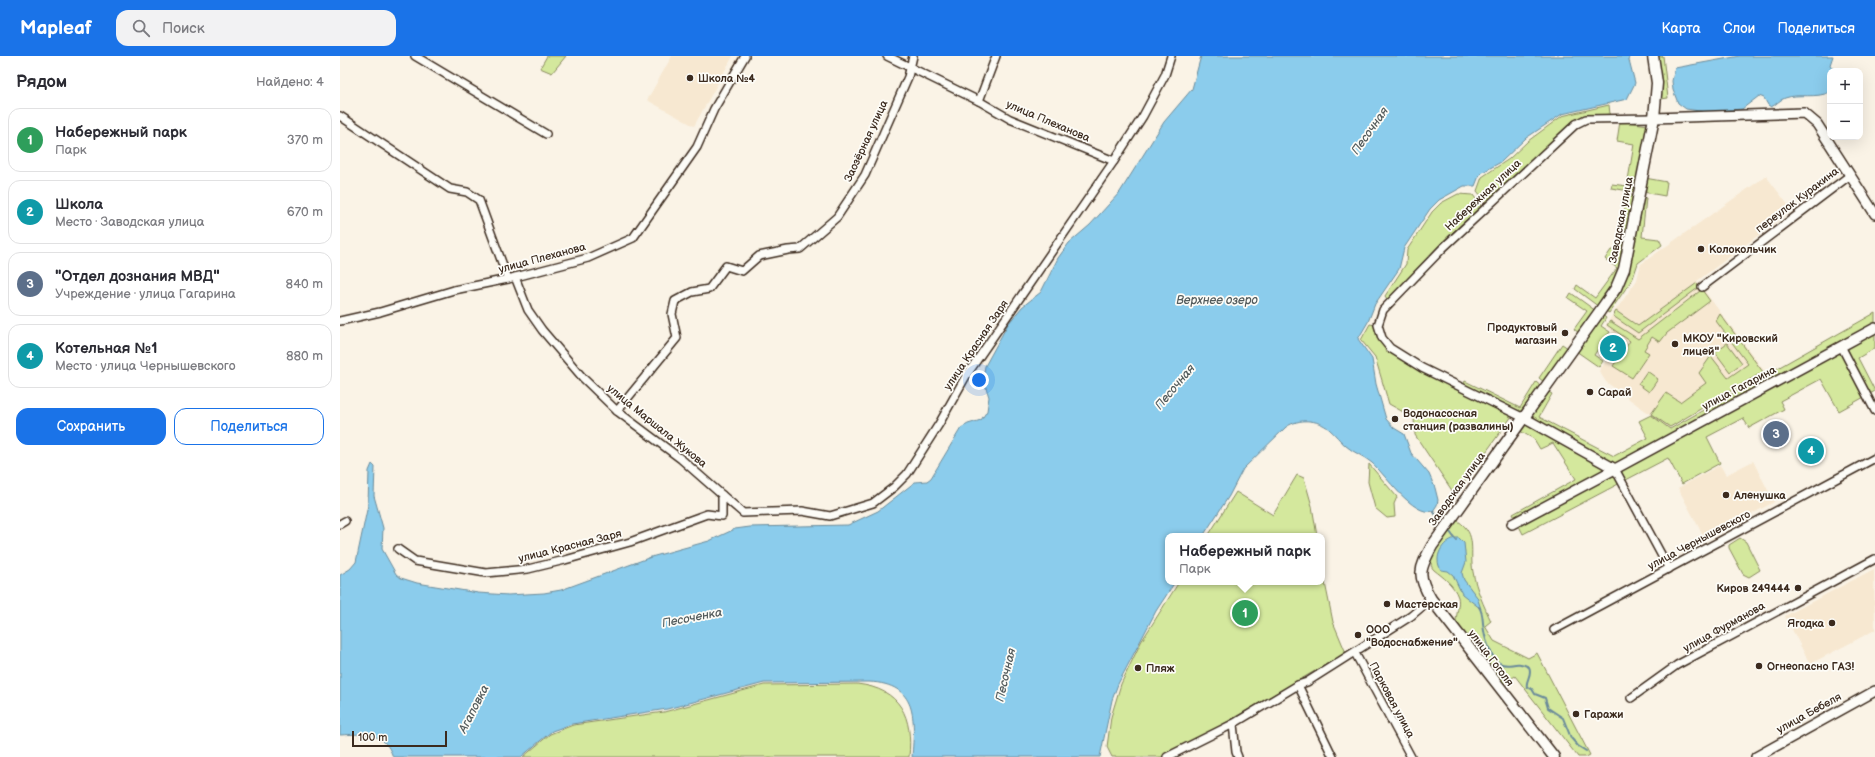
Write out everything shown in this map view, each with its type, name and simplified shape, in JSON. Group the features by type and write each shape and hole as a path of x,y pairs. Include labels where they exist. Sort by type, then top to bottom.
{"main road":[{"name":"Заводская улица","path":"1432,546 1616,288 1624,270 1654,118 1657,84 1653,56"},
{"name":"улица Гоголя","path":"1432,546 1421,571 1421,583 1431,599 1554,757"}],"street":[{"path":"415,56 546,134"},
{"name":"улица Плеханова","path":"340,321 380,312 454,290 511,278 588,258 633,238 697,147 714,109 745,56"},
{"name":"улица Плеханова","path":"887,56 979,101 1010,119 1114,161"},
{"name":"Заозёрная улица","path":"617,411 676,338 672,314 675,301 692,292 709,289 726,266 742,271 759,256 800,249 837,217 865,175 908,77 913,56"},
{"path":"979,101 996,56"},
{"name":"улица Красная Заря","path":"722,495 743,513 802,511 830,516 873,503 894,487 907,474 939,424 966,376 1114,161 1143,116 1164,75 1171,56"},
{"name":"Набережная улица","path":"1524,418 1422,368 1390,348 1382,338 1378,325 1383,310 1443,248 1576,124 1586,119 1804,113"},
{"name":"переулок Куракина","path":"1804,113 1817,124 1850,176 1873,207"},
{"name":"улица Маршала Жукова","path":"340,116 450,189 467,192 478,200 511,278 528,310 542,330 584,378 617,411 681,458 722,495"},
{"name":"переулок Куракина","path":"1702,287 1850,176"},
{"name":"улица Гагарина","path":"1512,524 1875,328"},
{"path":"1841,346 1875,411"},
{"path":"1524,418 1615,469 1669,569"},
{"name":"улица Чернышевского","path":"1554,630 1875,458"},
{"name":"улица Красная Заря","path":"398,549 415,561 486,573 528,569 630,542 707,514 722,516 722,495"},
{"name":"улица Фурманова","path":"1631,698 1676,666 1875,559"},
{"path":"1167,757 1233,724 1298,685 1307,682 1355,653 1411,616 1431,599"},
{"name":"Парковая улица","path":"1355,653 1411,757"},
{"path":"1298,685 1333,757"},
{"name":"улица Бебеля","path":"1756,757 1875,691"},
{"path":"1233,724 1236,752 1238,757"}],"shaded area":[{"name":"Школа №4","path":"672,56 733,56 694,126 647,100"},
{"name":"МКОУ \"Кировский лицей\"","path":"1766,176 1792,210 1697,281 1765,372 1669,428 1606,382 1599,371 1606,361 1598,356 1613,332 1605,326 1637,280 1641,264"},
{"name":"Аленушка","path":"1753,461 1774,502 1705,539 1678,488 1720,465 1726,475"},
{"name":"Ягодка","path":"1874,569 1875,630 1810,664 1785,616"}],"green space":[{"path":"547,56 566,56 552,73 540,68"},
{"path":"1655,56 1663,56 1668,98 1661,99"},
{"path":"1609,105 1610,114 1585,117 1575,122 1486,202 1477,191 1482,177 1509,159 1528,141 1562,116"},
{"path":"1620,121 1648,125 1636,192 1611,188 1612,184 1627,186 1634,144 1617,141"},
{"path":"1645,178 1667,182 1665,196 1643,192"},
{"path":"1458,194 1473,195 1481,206 1440,244 1389,299 1387,299 1385,296 1406,264 1407,250 1432,212 1441,203"},
{"path":"1627,195 1635,196 1628,235 1620,234"},
{"path":"1640,197 1646,198 1642,237 1659,239 1662,245 1638,263 1633,278 1609,313 1604,310 1618,290"},
{"path":"1619,242 1626,243 1620,269 1614,284 1599,307 1575,289 1577,285 1595,298 1617,268 1605,259 1611,250 1617,251"},
{"path":"1697,283 1710,301 1667,333 1660,342 1652,337 1644,350 1649,353 1632,378 1613,366 1630,341 1607,325 1610,321 1638,339 1700,291 1698,288 1638,333 1613,316 1616,311 1638,326"},
{"path":"1571,293 1596,311 1579,333 1574,329 1587,311 1568,298"},
{"path":"1875,313 1875,348 1858,358 1875,391 1839,411 1821,379 1780,401 1784,409 1749,428 1743,418 1707,437 1720,463 1682,484 1668,458 1523,534 1513,514 1576,479 1553,443 1540,449 1534,439 1520,431 1547,391 1552,394 1539,417 1614,456 1648,438 1639,421 1651,415 1670,429"},
{"path":"1601,314 1606,318 1601,326 1610,332 1594,355 1603,361 1599,367 1576,351"},
{"path":"1720,314 1763,372 1670,427 1651,414 1666,393 1680,402 1706,383 1699,373 1711,356 1728,378 1748,364 1716,321"},
{"path":"1370,324 1375,325 1379,339 1418,369 1512,416 1455,495 1415,435 1414,418 1389,404 1375,357 1361,340"},
{"path":"1727,343 1742,363 1730,372 1715,352"},
{"path":"1562,344 1568,348 1544,382 1539,378"},
{"path":"1647,371 1658,379 1649,392 1638,384"},
{"path":"1465,381 1520,408 1536,382 1542,387 1523,415 1463,385"},
{"path":"1369,464 1397,497 1394,504 1395,517 1387,518 1375,508 1368,482"},
{"path":"1297,475 1304,478 1312,506 1316,533 1210,533 1236,492 1273,515"},
{"path":"1458,521 1468,532 1472,544 1472,565 1474,578 1480,597 1491,621 1485,626 1494,641 1528,658 1537,653 1590,755 1586,757 1578,757 1515,676 1503,684 1456,622 1459,603 1458,597 1451,585 1434,570 1431,565 1434,552 1438,544"},
{"path":"1740,538 1746,542 1760,570 1749,577 1743,574 1729,548 1729,545"},
{"path":"1325,583 1333,622 1346,653 1166,757 1112,757 1107,747 1111,717 1121,684 1141,642 1177,585 1325,585"},
{"path":"857,684 872,687 884,692 894,699 901,707 909,729 909,757 523,757 550,734 573,725 664,712 764,685"}],"water":[{"name":"Верхнее озеро","path":"1201,56 1628,56 1635,83 1627,99 1562,114 1526,138 1501,162 1483,172 1479,176 1475,186 1464,186 1439,200 1430,209 1404,248 1399,269 1375,304 1368,322 1358,339 1372,359 1376,384 1386,419 1394,428 1404,434 1411,453 1429,474 1438,500 1433,511 1425,511 1417,508 1400,493 1378,468 1366,458 1349,448 1331,431 1319,423 1302,421 1286,427 1243,469 1229,496 1205,533 1165,533 1165,585 1173,585 1156,611 1118,684 1112,700 1100,757 912,757 913,717 905,696 897,689 885,684 869,682 764,683 667,709 572,724 552,731 521,757 393,757 389,748 379,738 365,734 340,735 340,575 350,569 356,562 368,505 369,471 372,464 375,467 374,496 383,528 382,549 396,574 401,578 417,583 478,593 508,595 544,593 561,590 651,557 709,541 735,529 750,527 848,525 878,511 915,482 927,481 931,478 961,428 981,420 987,411 989,397 983,378 985,366 1008,324 1022,307 1041,292 1058,258 1069,243 1090,225 1120,192 1164,122 1192,89"},
{"path":"1740,56 1833,56 1830,65 1832,68 1827,68 1827,93 1790,97 1783,99 1771,107 1764,98 1759,96 1742,109 1706,112 1686,109 1678,103 1673,90 1672,81 1675,68"},
{"path":"1455,538 1459,538 1464,543 1466,562 1462,573 1464,580 1477,597 1481,609 1462,594 1453,575 1448,571 1441,570 1439,565 1438,555 1440,551 1446,543"}],"waterway":[{"path":"1433,511 1436,515"},
{"path":"1450,532 1456,540"},
{"path":"1479,607 1481,610 1486,639 1496,661 1503,665 1520,664 1529,667 1530,673 1527,687 1532,689 1535,694 1545,698 1548,708 1563,718 1571,738 1578,746 1586,751"}],"place":[{"name":"Школа №4","path":"690,78"},
{"name":"Колокольчик","path":"1701,249"},
{"name":"Продуктовый магазин","path":"1565,333"},
{"name":"МКОУ \"Кировский лицей\"","path":"1675,344"},
{"name":"Школа","path":"1613,348"},
{"name":"Сарай","path":"1590,392"},
{"name":"Водонасосная станция (развалины)","path":"1395,419"},
{"name":"\"Отдел дознания МВД\"","path":"1776,434"},
{"name":"Котельная №1","path":"1811,451"},
{"name":"Аленушка","path":"1726,495"},
{"name":"Киров 249444","path":"1798,588"},
{"name":"Мастерская","path":"1387,604"},
{"name":"Набережный парк","path":"1245,613"},
{"name":"Ягодка","path":"1832,623"},
{"name":"ООО \"Водоснабжение\"","path":"1358,635"},
{"name":"Огнеопасно ГАЗ!","path":"1759,666"},
{"name":"Пляж","path":"1138,668"},
{"name":"Гаражи","path":"1576,714"}],"water label":[{"name":"Песочная","path":"1370,131"},
{"name":"Песочная","path":"1175,387"},
{"name":"Песоченка","path":"692,618"},
{"name":"Песочная","path":"1006,675"},
{"name":"Агаповка","path":"474,709"}]}
